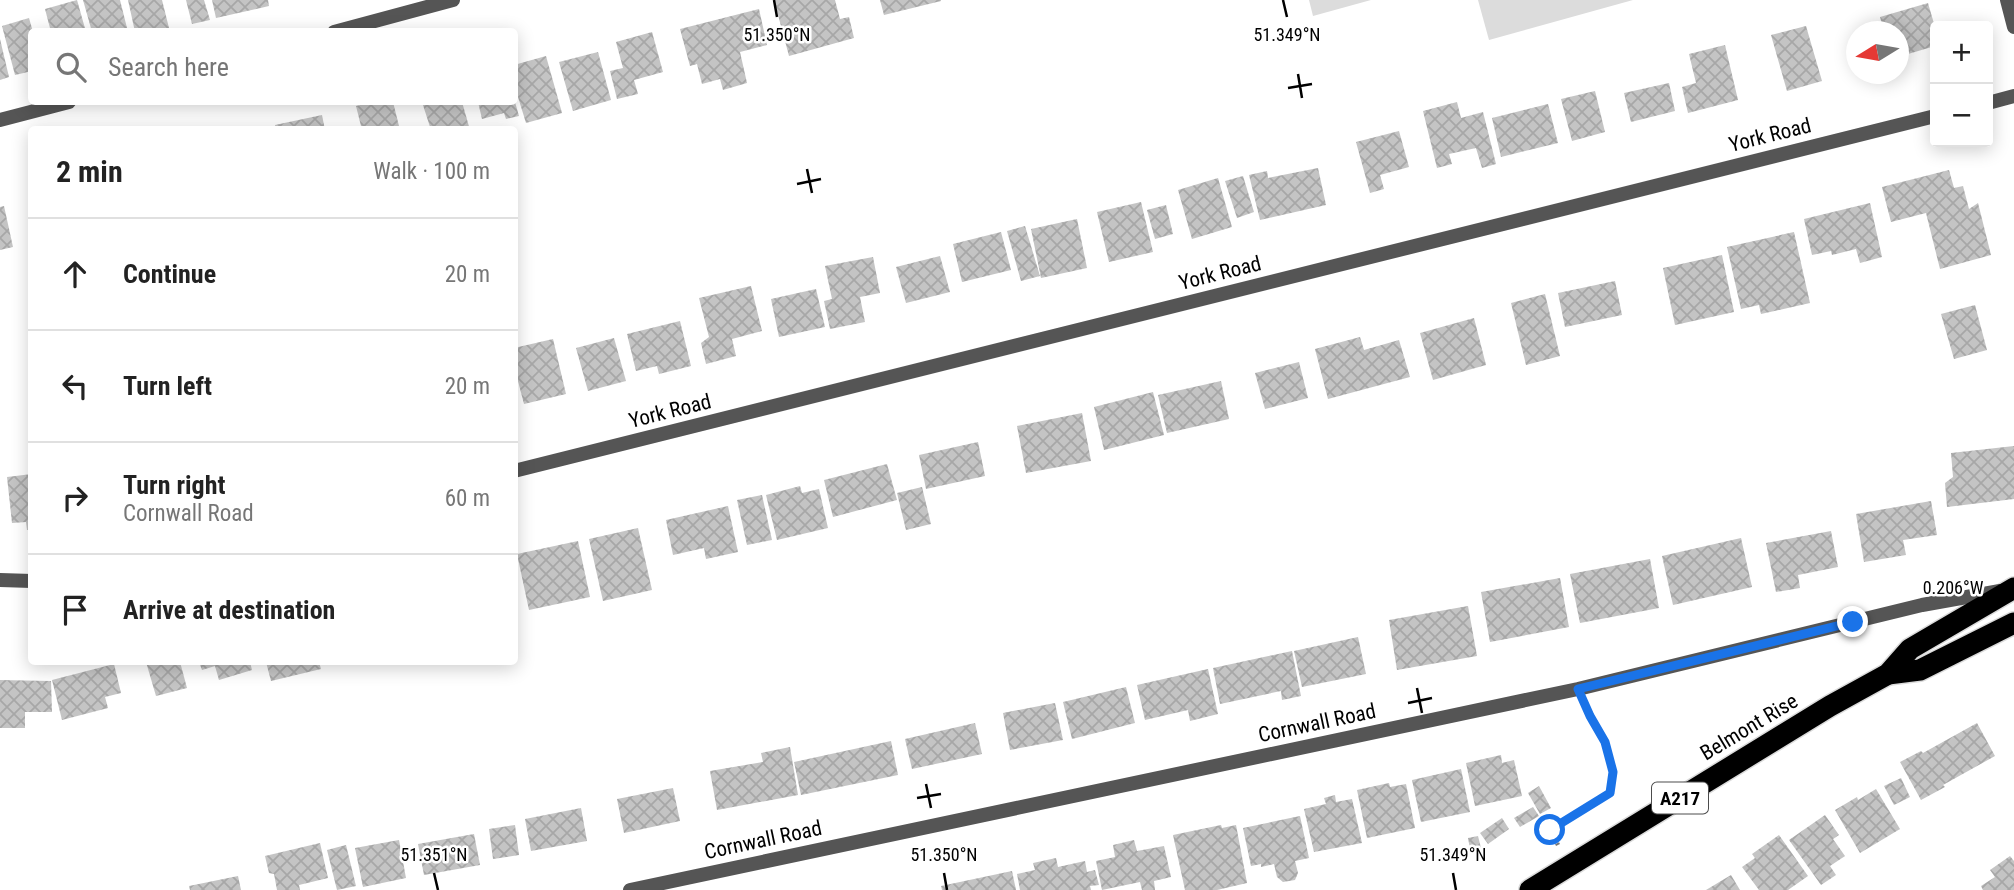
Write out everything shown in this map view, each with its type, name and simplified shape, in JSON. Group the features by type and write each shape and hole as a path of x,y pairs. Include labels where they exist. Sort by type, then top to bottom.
{"highway":[{"name":"Belmont Rise","path":"1530,890 1818,713 1888,674 1910,649 2013,589"},
{"name":"Belmont Rise","path":"1888,674 1920,670 2014,623"}],"street":[{"path":"349,28 453,0"},
{"path":"2007,0 2014,27"},
{"path":"1993,102 2014,96"},
{"path":"0,120 58,105"},
{"name":"York Road","path":"518,470 1930,117"},
{"path":"0,580 28,581"},
{"name":"Cornwall Road","path":"630,890 1578,689 1897,611 2013,589"}],"path":[{"path":"1570,866 1550,830 1610,793 1613,772 1605,742 1578,689"}],"shaded area":[{"path":"1309,0 1371,0 1313,16"},
{"path":"1478,0 1633,0 1489,40"}],"building":[{"path":"77,0 85,28 50,28 45,9"},
{"path":"83,0 120,0 127,28 91,28"},
{"path":"128,0 162,0 169,28 134,28"},
{"path":"186,0 204,0 210,20 192,24"},
{"path":"212,0 268,0 269,6 216,18"},
{"path":"774,0 835,0 840,19 849,17 854,38 789,56"},
{"path":"880,0 941,0 941,1 884,15"},
{"path":"1928,3 1933,21 1930,21 1930,47 1909,54 1909,21 1881,21 1880,17"},
{"path":"759,9 767,45 740,52 747,83 723,90 720,79 702,84 697,64 690,66 680,29"},
{"path":"29,18 32,28 28,28 28,72 15,75 2,26"},
{"path":"1806,26 1822,81 1787,91 1771,35"},
{"path":"652,32 663,72 634,80 638,94 617,99 610,71 623,68 616,42"},
{"path":"0,39 9,77 0,80"},
{"path":"1725,45 1738,100 1688,113 1682,87 1696,83 1689,54"},
{"path":"598,52 611,100 573,111 559,62"},
{"path":"546,56 562,113 526,123 518,97 518,64"},
{"path":"1669,83 1675,111 1631,122 1624,93"},
{"path":"1595,91 1605,132 1572,141 1561,99"},
{"path":"1457,102 1461,118 1483,112 1496,164 1482,168 1476,148 1449,154 1452,164 1437,168 1423,111"},
{"path":"1548,104 1558,143 1501,157 1492,118"},
{"path":"394,105 399,126 361,126 356,106"},
{"path":"423,105 463,105 469,126 430,126"},
{"path":"479,105 516,105 519,116 506,119 504,113 482,119"},
{"path":"322,115 324,126 275,126"},
{"path":"1399,131 1409,167 1380,175 1384,189 1370,193 1356,142"},
{"path":"1318,168 1326,205 1260,220 1249,175 1267,171 1268,178"},
{"path":"1949,170 1954,188 1963,186 1969,209 1978,203 1991,255 1940,269 1926,213 1891,222 1882,187"},
{"path":"1243,176 1254,212 1237,218 1225,181"},
{"path":"1218,178 1232,227 1192,239 1178,190"},
{"path":"1141,202 1153,252 1109,262 1097,212"},
{"path":"1870,203 1882,257 1860,263 1856,249 1832,255 1831,251 1812,255 1804,219"},
{"path":"1166,205 1173,234 1155,239 1147,210"},
{"path":"4,206 13,247 0,250 0,207"},
{"path":"1077,219 1087,268 1041,278 1031,229"},
{"path":"1025,226 1040,276 1021,281 1007,231"},
{"path":"1001,232 1011,270 962,282 953,244"},
{"path":"1794,232 1810,303 1761,314 1759,305 1741,309 1727,247"},
{"path":"1722,255 1734,312 1675,325 1663,268"},
{"path":"940,256 950,292 906,303 896,267"},
{"path":"873,257 880,293 860,297 865,322 830,329 824,301 832,299 825,266"},
{"path":"1615,281 1622,315 1565,327 1558,293"},
{"path":"751,286 762,331 732,339 736,356 706,364 701,343 709,337 699,298"},
{"path":"816,289 825,327 779,337 771,299"},
{"path":"1545,294 1560,356 1526,365 1511,303"},
{"path":"1975,305 1987,350 1954,359 1941,314"},
{"path":"1474,318 1486,365 1433,380 1420,333"},
{"path":"680,321 691,366 659,374 657,366 636,371 627,334"},
{"path":"1360,337 1364,350 1399,340 1410,377 1328,399 1315,349"},
{"path":"614,338 626,381 588,391 576,348"},
{"path":"553,339 566,394 524,404 518,381 518,347"},
{"path":"1299,362 1308,398 1265,409 1255,373"},
{"path":"1221,381 1229,419 1167,433 1158,395"},
{"path":"1153,392 1164,435 1104,450 1094,407"},
{"path":"1082,413 1091,461 1026,473 1017,426"},
{"path":"978,442 985,476 926,489 919,455"},
{"path":"2014,446 2014,499 1947,507 1945,483 1953,477 1951,453"},
{"path":"887,464 897,500 833,517 824,480"},
{"path":"28,474 28,530 26,522 12,523 7,477"},
{"path":"800,486 802,493 819,489 828,528 777,540 766,495"},
{"path":"922,487 931,524 906,530 897,493"},
{"path":"762,495 772,540 747,545 737,500"},
{"path":"1931,501 1937,535 1903,540 1906,555 1864,562 1856,514"},
{"path":"728,506 738,552 706,559 704,548 673,555 666,520"},
{"path":"638,528 652,590 603,601 589,539"},
{"path":"1831,531 1838,567 1798,575 1800,588 1776,592 1766,543"},
{"path":"1741,538 1752,587 1673,605 1662,556"},
{"path":"578,541 590,597 529,610 518,554"},
{"path":"1650,559 1659,608 1580,623 1570,574"},
{"path":"1560,578 1569,627 1490,642 1481,592"},
{"path":"1468,606 1477,656 1397,670 1389,620"},
{"path":"1358,637 1366,674 1302,687 1294,651"},
{"path":"1292,651 1301,696 1282,700 1281,691 1220,704 1213,668"},
{"path":"114,665 121,693 105,697 108,708 62,720 52,680"},
{"path":"147,665 181,665 187,688 156,696"},
{"path":"200,665 251,665 252,670 219,680 215,666 202,670"},
{"path":"267,665 320,665 321,669 271,681"},
{"path":"1208,669 1218,714 1190,721 1188,710 1145,720 1137,685"},
{"path":"0,680 51,681 52,712 25,712 25,728 0,728"},
{"path":"1126,687 1135,723 1072,739 1063,702"},
{"path":"1055,703 1063,740 1010,750 1003,713"},
{"path":"975,723 982,754 912,769 905,739"},
{"path":"1977,723 1995,756 1921,800 1900,762 1921,751 1923,753"},
{"path":"891,741 898,775 801,795 794,762"},
{"path":"790,747 798,795 717,810 710,771 763,762 761,753"},
{"path":"1501,755 1502,763 1514,760 1522,796 1475,806 1466,763"},
{"path":"1461,769 1470,812 1421,822 1412,780"},
{"path":"1901,778 1910,797 1894,805 1884,786"},
{"path":"1389,783 1390,787 1406,784 1415,828 1367,838 1357,790"},
{"path":"1539,786 1551,808 1540,814 1528,793"},
{"path":"673,788 680,821 624,833 617,799"},
{"path":"1876,789 1900,829 1860,853 1835,810"},
{"path":"1335,795 1336,802 1352,799 1362,843 1314,852 1304,809 1326,804 1324,798"},
{"path":"1533,807 1539,816 1520,827 1514,818"},
{"path":"581,808 587,841 531,851 525,819"},
{"path":"1825,815 1839,835 1833,839 1845,856 1830,866 1836,875 1821,885 1789,840"},
{"path":"1300,816 1309,858 1295,861 1298,873 1295,880 1283,882 1277,877 1274,864 1251,866 1243,828"},
{"path":"1502,818 1509,829 1488,844 1480,833"},
{"path":"515,825 519,855 493,859 489,829"},
{"path":"1221,825 1222,828 1236,825 1247,883 1217,890 1185,890 1173,835"},
{"path":"474,834 480,865 424,875 418,844"},
{"path":"1779,835 1808,876 1788,890 1759,890 1742,867 1755,858 1752,854"},
{"path":"1478,836 1482,852 1471,854 1468,838"},
{"path":"399,840 406,878 363,887 355,848"},
{"path":"1134,840 1137,851 1164,846 1171,877 1154,881 1155,890 1142,890 1140,882 1102,890 1096,861 1115,857 1113,845"},
{"path":"320,843 328,878 299,885 300,890 277,890 274,874 269,873 265,856"},
{"path":"346,845 356,886 337,890 327,850"},
{"path":"2010,856 2014,861 2014,890 1983,890 1981,886 1995,877 1990,870"},
{"path":"1056,858 1058,867 1085,861 1087,872 1095,870 1099,885 1090,886 1091,890 1020,890 1017,874 1035,870 1033,863"},
{"path":"1012,871 1016,890 942,890 941,886"},
{"path":"1731,875 1740,890 1706,890"},
{"path":"238,876 241,890 190,890 189,886"}],"route":[{"path":"1550,830 1610,793 1613,772 1605,742 1578,689 1853,622"}]}
